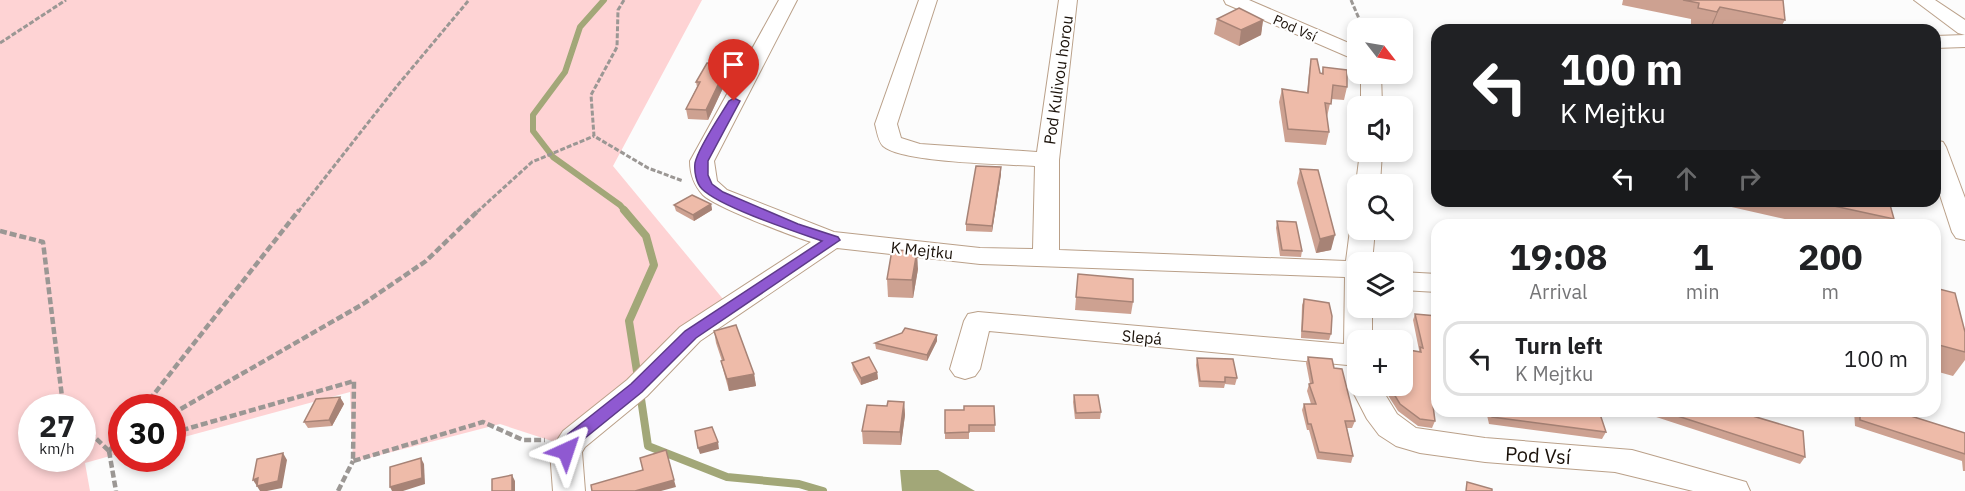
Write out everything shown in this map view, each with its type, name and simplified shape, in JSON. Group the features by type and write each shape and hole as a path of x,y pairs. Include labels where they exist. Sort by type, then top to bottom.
{"street":[{"path":"706,186 701,175 702,161 788,0"},
{"name":"Pod Kulivou horou","path":"928,0 886,124 891,141 902,147 920,151 1047,160"},
{"name":"Pod Kulivou horou","path":"1046,257 1047,160 1068,0"},
{"name":"Pod Vsí","path":"1233,0 1347,50"},
{"path":"1923,0 1965,29"},
{"name":"Pod Vsí","path":"1270,35 1273,28 1347,60"},
{"path":"1941,42 1965,41"},
{"path":"1941,164 1965,232"},
{"name":"K Mejtku","path":"706,186 718,195 793,227 833,240 980,256 1338,267 1347,269"},
{"path":"569,491 566,451 574,439 637,388 690,334 796,262 833,240"},
{"path":"1413,282 1431,283"},
{"name":"Slepá","path":"965,369 978,321 1347,355"},
{"name":"Pod Vsí","path":"1371,396 1380,415 1395,431 1423,441 1497,453 1598,458 1638,463 1673,471 1734,491"}],"path":[{"path":"0,43 66,0"},
{"path":"153,394 468,0"},
{"path":"594,136 591,95 617,47 618,10 624,0"},
{"path":"1351,0 1359,18"},
{"path":"594,136 629,157 674,179 706,186"},
{"path":"186,406 363,304 426,261 532,162 594,136"},
{"path":"0,231 43,242 62,394"},
{"path":"186,429 354,381 353,461 338,491"},
{"path":"353,461 483,422 523,440 574,439"},
{"path":"96,438 108,450"},
{"path":"113,472 116,491"}],"shaded area":[{"path":"0,0 702,0 613,166 728,305 567,446 500,424 353,462 350,392 186,436 186,394 108,394 108,457 96,460 96,394 18,394 18,472 87,472 90,491 0,491"},
{"path":"900,470 938,470 975,491 902,491"}],"building":[{"path":"1683,0 1783,0 1785,20 1720,7 1717,12 1698,8 1699,3"},
{"path":"1239,8 1263,20 1241,30 1217,19"},
{"path":"1311,59 1317,59 1320,73 1323,74 1323,67 1347,70 1347,87 1333,85 1331,104 1325,103 1329,132 1288,129 1282,89 1308,93"},
{"path":"707,63 728,64 706,110 686,109 700,82 696,82"},
{"path":"976,166 1001,167 992,226 966,224"},
{"path":"1300,169 1318,170 1335,235 1320,239"},
{"path":"692,195 711,204 693,215 674,205"},
{"path":"1839,207 1891,207 1894,219"},
{"path":"1277,221 1296,222 1302,251 1282,250"},
{"path":"892,250 917,251 912,280 887,279"},
{"path":"1078,274 1133,279 1133,302 1076,297"},
{"path":"1941,290 1955,293 1965,332 1965,352 1941,346"},
{"path":"1304,299 1329,303 1332,316 1331,334 1302,331"},
{"path":"1415,314 1431,315 1431,417 1434,417 1435,421 1420,419 1400,404 1395,396 1413,396 1413,351 1421,352 1420,347 1423,348"},
{"path":"736,325 754,374 727,379 721,361 724,360 714,331"},
{"path":"905,328 937,335 927,355 875,343 902,333"},
{"path":"869,357 877,372 861,378 852,363"},
{"path":"1308,357 1332,359 1334,368 1342,369 1355,421 1345,421 1353,456 1319,452 1311,424 1308,424 1304,404 1316,404 1309,384 1313,383"},
{"path":"1197,358 1233,359 1237,378 1225,377 1225,382 1200,381"},
{"path":"1074,395 1098,395 1101,412 1076,413"},
{"path":"340,397 329,420 304,422 316,399"},
{"path":"888,401 904,402 900,432 862,431 867,405 887,406"},
{"path":"964,406 994,406 995,425 969,425 969,432 945,433 945,410 964,410"},
{"path":"1492,417 1601,417 1606,432"},
{"path":"1681,417 1756,417 1803,431 1805,457"},
{"path":"1860,417 1914,417 1965,433 1965,454 1860,420"},
{"path":"712,427 718,442 698,448 695,431"},
{"path":"666,450 674,480 635,491 592,491 591,485 643,470 640,458"},
{"path":"283,453 278,481 257,486 258,478 253,480 257,459"},
{"path":"421,458 422,478 390,487 390,467"},
{"path":"512,475 512,491 492,491 492,479"},
{"path":"1467,482 1492,489 1492,491 1466,491"}],"waterway":[{"path":"604,0 580,27 565,72 533,115 533,131 553,157 620,205 626,212"},
{"path":"624,210 646,236 654,265 629,321 638,378"},
{"path":"640,392 648,446 727,477 799,484 823,491"}],"route":[{"path":"566,451 567,446 574,439 637,388 690,334 796,262 833,240 793,227 718,195 706,186 701,175 702,161 734,101"}]}
